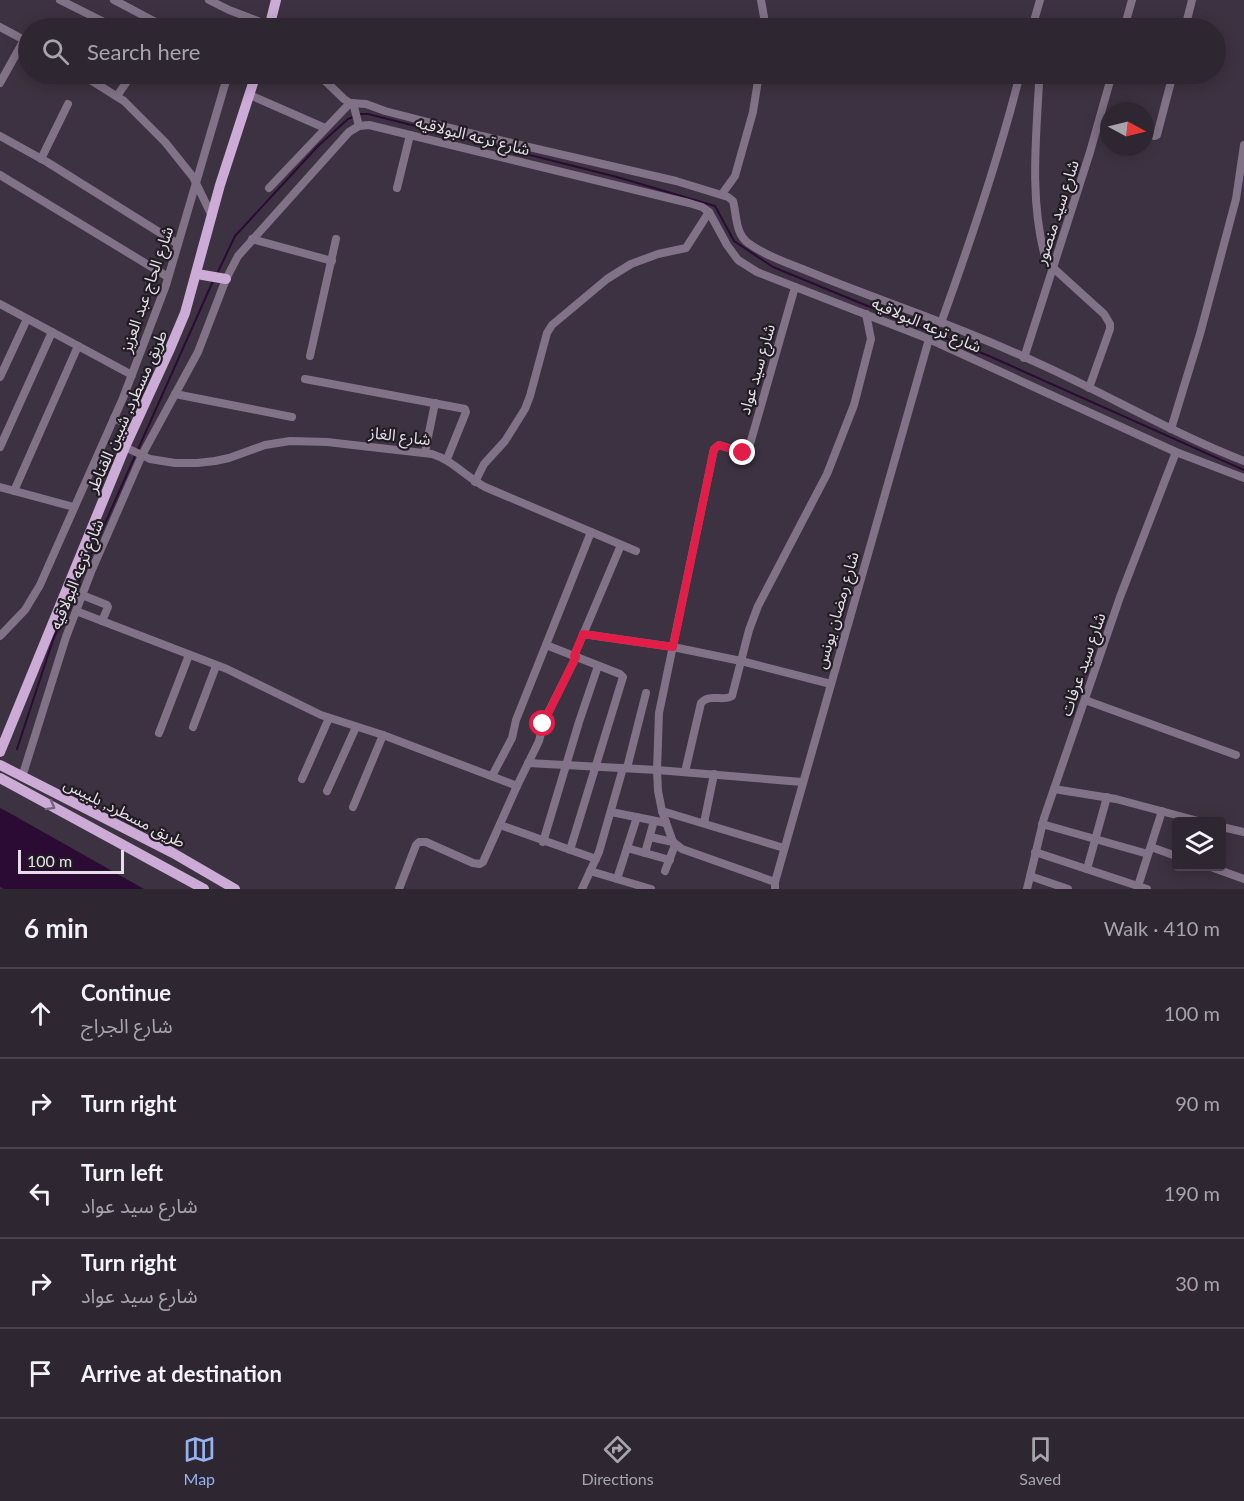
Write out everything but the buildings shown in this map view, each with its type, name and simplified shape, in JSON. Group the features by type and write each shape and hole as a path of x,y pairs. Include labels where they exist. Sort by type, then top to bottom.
{"main road":[{"path":"271,18 276,0"},
{"name":"طريق مسطرد, شبين القناطر","path":"0,752 125,447 202,275 220,185 253,84"},
{"path":"202,275 224,279"},
{"name":"طريق مسطرد, بلبيس","path":"0,765 173,853 235,889"},
{"name":"طريق مسطرد, بلبيس","path":"0,778 204,889"}],"street":[{"path":"60,0 96,18"},
{"path":"114,0 146,18"},
{"path":"209,0 247,17"},
{"path":"761,0 762,18"},
{"path":"1035,18 1040,0"},
{"path":"1127,18 1132,0"},
{"path":"1188,18 1192,0"},
{"path":"0,27 18,37"},
{"path":"0,83 18,54"},
{"path":"97,84 124,101 165,142 196,183 212,216"},
{"path":"117,96 125,84"},
{"name":"شارع الحاج عبد العزيز","path":"0,636 25,610 40,585 132,375 168,277 225,84"},
{"name":"شارع ترعه البولاقيه","path":"328,84 352,104 366,104 482,136 722,194 733,201 740,233 754,247 816,274 963,331 1244,461"},
{"path":"722,194 735,176 753,112 757,84"},
{"path":"941,323 981,211 1017,84"},
{"path":"1039,84 1035,194 1041,244 1046,259 1053,268 1104,314 1110,324 1089,388"},
{"name":"شارع سيد منصور","path":"1024,358 1109,84"},
{"path":"1154,136 1157,135 1170,84"},
{"path":"250,95 325,128"},
{"path":"41,159 68,104"},
{"path":"269,188 325,128 352,104 358,124"},
{"name":"شارع ترعه البولاقيه","path":"22,777 82,595 142,455 202,345 224,279 237,255 358,124 689,202 702,207 712,215 727,245 738,260 757,272 929,339 1176,452 1244,478"},
{"path":"397,188 410,135"},
{"path":"0,136 178,243"},
{"path":"1171,429 1238,192 1244,146"},
{"path":"0,175 168,277"},
{"path":"475,482 484,464 505,441 525,409 547,333 552,325 607,279 631,264 658,254 686,248 709,212"},
{"path":"309,356 336,238"},
{"path":"252,239 332,261"},
{"name":"شارع سيد عواد","path":"674,844 662,811 658,791 659,713 714,449 719,445 745,453 748,451 795,287"},
{"path":"0,304 132,375"},
{"path":"685,772 701,703 708,698 731,698 749,630 758,606 827,474 854,405 871,339 866,314"},
{"path":"0,377 27,319"},
{"path":"0,447 52,332"},
{"name":"شارع رمضان يونس","path":"775,886 802,782 929,339"},
{"path":"14,491 78,346"},
{"path":"305,379 464,409 466,412 447,459"},
{"path":"175,394 292,417"},
{"path":"425,452 435,403"},
{"path":"114,418 134,428"},
{"name":"شارع الغاز","path":"125,447 166,462 197,463 229,458 265,445 290,441 327,442 432,453 447,459 475,482 636,551"},
{"name":"شارع سيد عرفات","path":"1026,889 1042,824 1054,789 1120,597 1176,452"},
{"path":"0,487 74,507"},
{"path":"492,776 512,738 516,720 591,532"},
{"path":"399,889 419,842 426,842 480,864 489,850 539,741 544,721 575,657 621,544"},
{"path":"82,595 107,605 102,621"},
{"path":"76,611 239,675 329,718 383,735 517,786"},
{"path":"583,634 673,647 741,661 831,684"},
{"path":"546,645 620,674 623,679 570,850"},
{"path":"159,733 189,655"},
{"path":"193,727 216,666"},
{"path":"543,842 598,666"},
{"path":"582,889 596,859 646,693"},
{"path":"1085,700 1236,755"},
{"path":"303,779 329,718"},
{"path":"327,791 356,727"},
{"path":"353,807 383,735"},
{"path":"528,763 657,770 802,782"},
{"path":"704,823 714,774"},
{"path":"1054,789 1107,797 1184,817"},
{"path":"1087,869 1107,797"},
{"path":"662,811 784,848"},
{"path":"1035,852 1143,888 1150,850 1162,811"},
{"path":"611,812 666,823"},
{"path":"617,879 637,817"},
{"path":"645,853 654,821"},
{"path":"1042,824 1096,839 1172,855"},
{"path":"500,825 596,859"},
{"path":"1226,827 1244,832"},
{"path":"650,837 674,844 775,886"},
{"path":"665,871 674,844"},
{"path":"627,848 670,860"},
{"path":"1220,871 1244,879"},
{"path":"590,872 617,879 628,886 651,889"},
{"path":"1030,876 1068,889"}],"shaded area":[{"path":"0,808 144,889 4,889 0,887"}],"waterway":[{"path":"358,114 368,114 617,177 715,206 734,241 773,267 989,356 1244,470"},
{"path":"217,274 235,236 318,146 353,117"},
{"path":"17,749 53,640 213,281"}],"route":[{"path":"543,724 576,657 574,656 583,634 673,647 714,449 719,445 743,453"}]}
